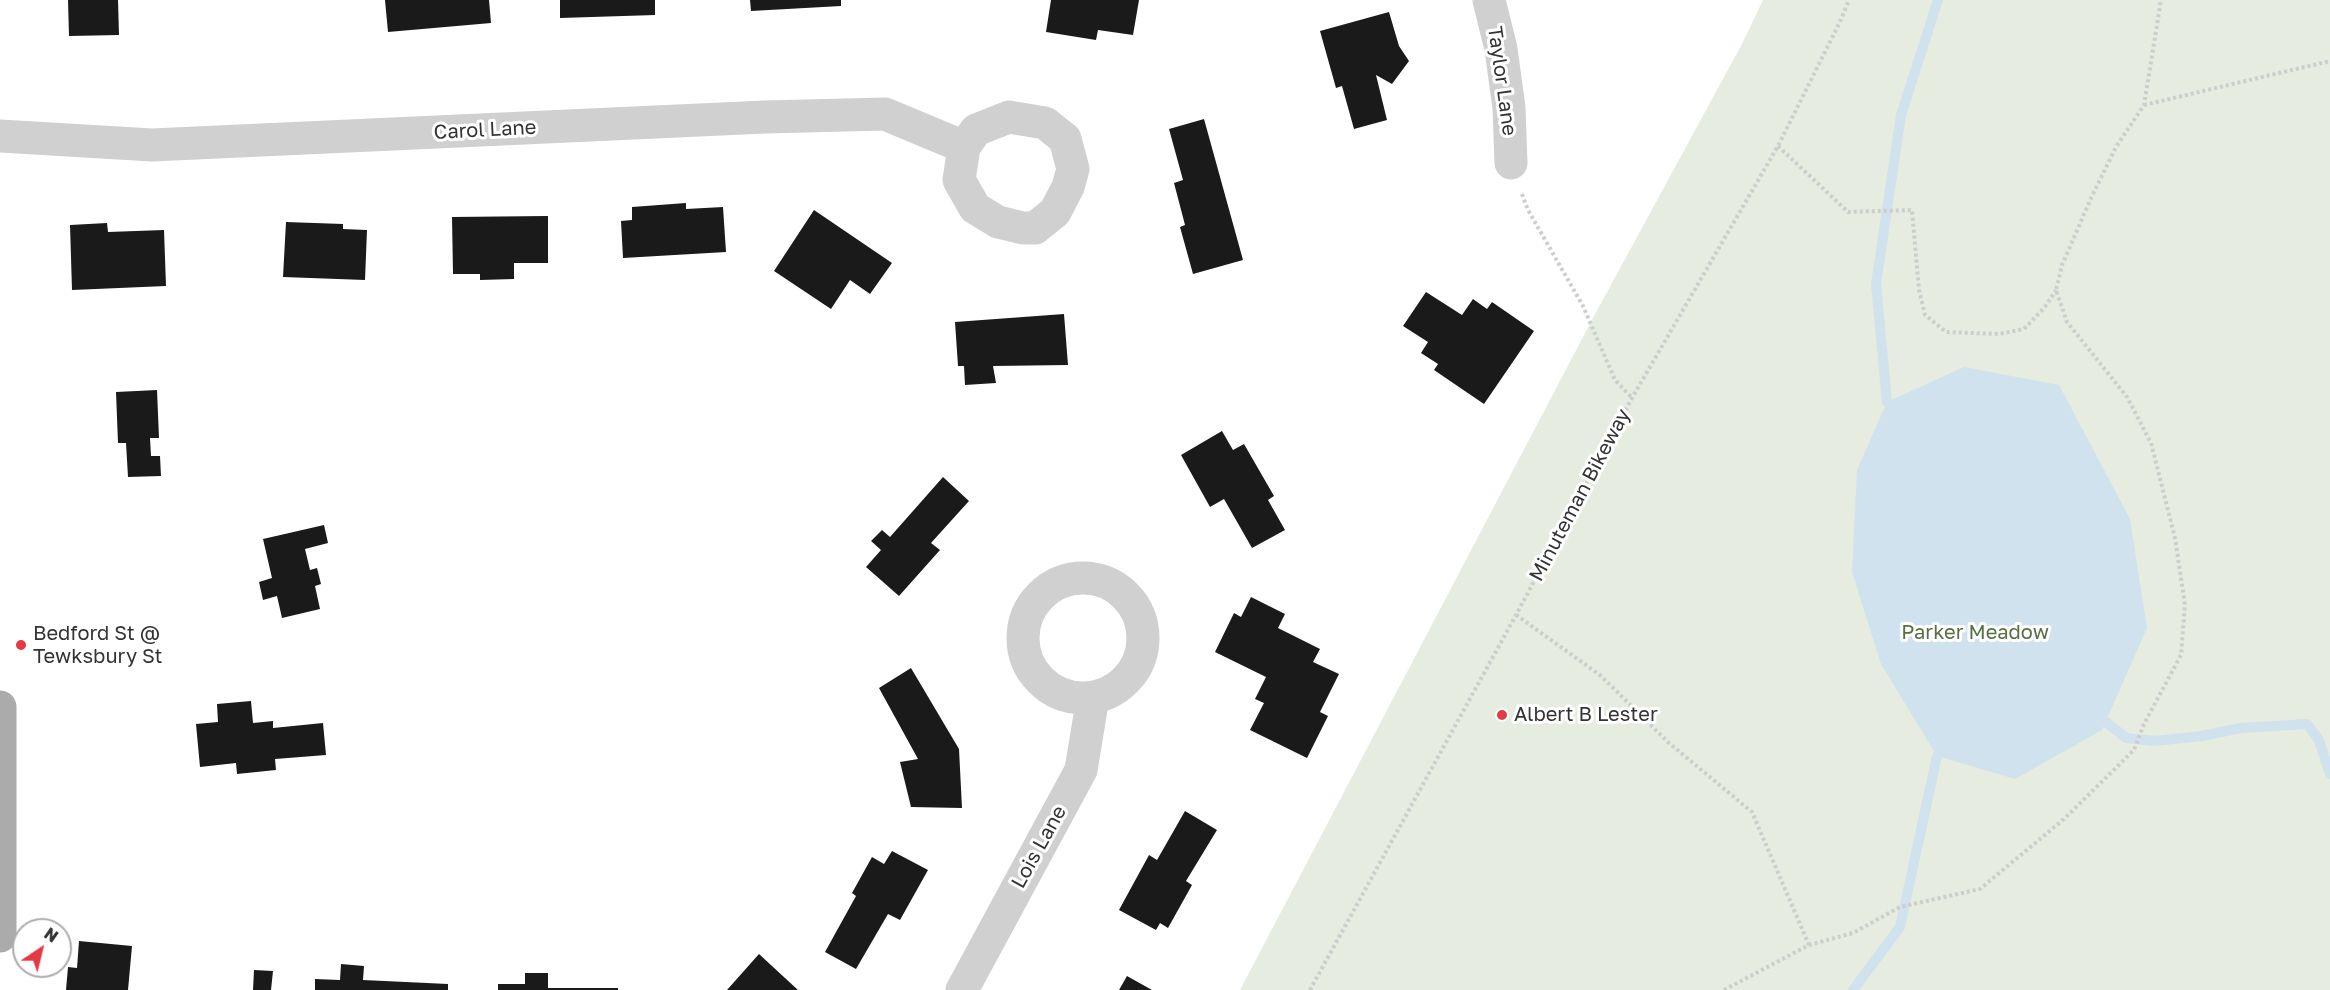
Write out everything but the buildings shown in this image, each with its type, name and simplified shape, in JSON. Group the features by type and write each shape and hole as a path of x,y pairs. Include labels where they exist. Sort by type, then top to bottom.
{"main road":[{"path":"0,707 0,936"}],"street":[{"name":"Taylor Lane","path":"1489,0 1501,49 1509,108 1511,163"},
{"name":"Carol Lane","path":"0,136 152,145 765,117 885,114 964,147"},
{"name":"Lois Lane","path":"962,990 1081,770 1093,698"}],"path":[{"name":"Minuteman Bikeway","path":"1310,990 1632,398 1778,146 1849,0"},
{"path":"1778,146 1848,212 1912,210 1919,290 1925,315 1946,332 1999,334 2024,329 2045,307 2056,290 2062,265 2092,196 2116,147 2144,105 2161,0"},
{"path":"2144,105 2330,61"},
{"path":"1511,163 1528,210 1584,306 1615,380 1632,398"},
{"path":"1724,990 1809,945 1853,933 1900,907 1980,889 2064,819 2134,750 2144,724 2181,656 2185,605 2175,538 2151,443 2127,397 2067,322 2056,290"},
{"path":"1516,615 1600,675 1669,743 1752,812 1809,945"}],"green space":[{"name":"Parker Meadow","path":"1763,0 2330,0 2330,990 1240,990 1593,318 1743,42"}],"water":[{"path":"1964,367 2059,385 2130,519 2147,628 2102,730 2015,779 1937,756 1881,664 1852,572 1857,470 1887,402"}],"waterway":[{"path":"1887,402 1876,284 1901,115 1938,0"},
{"path":"2106,722 2126,738 2154,741 2202,736 2241,728 2307,724 2319,740 2330,774"},
{"path":"1853,990 1900,927 1937,756"}],"place":[{"name":"Bedford St @ Tewksbury St","path":"21,645"},
{"name":"Albert B Lester","path":"1502,715"}]}
